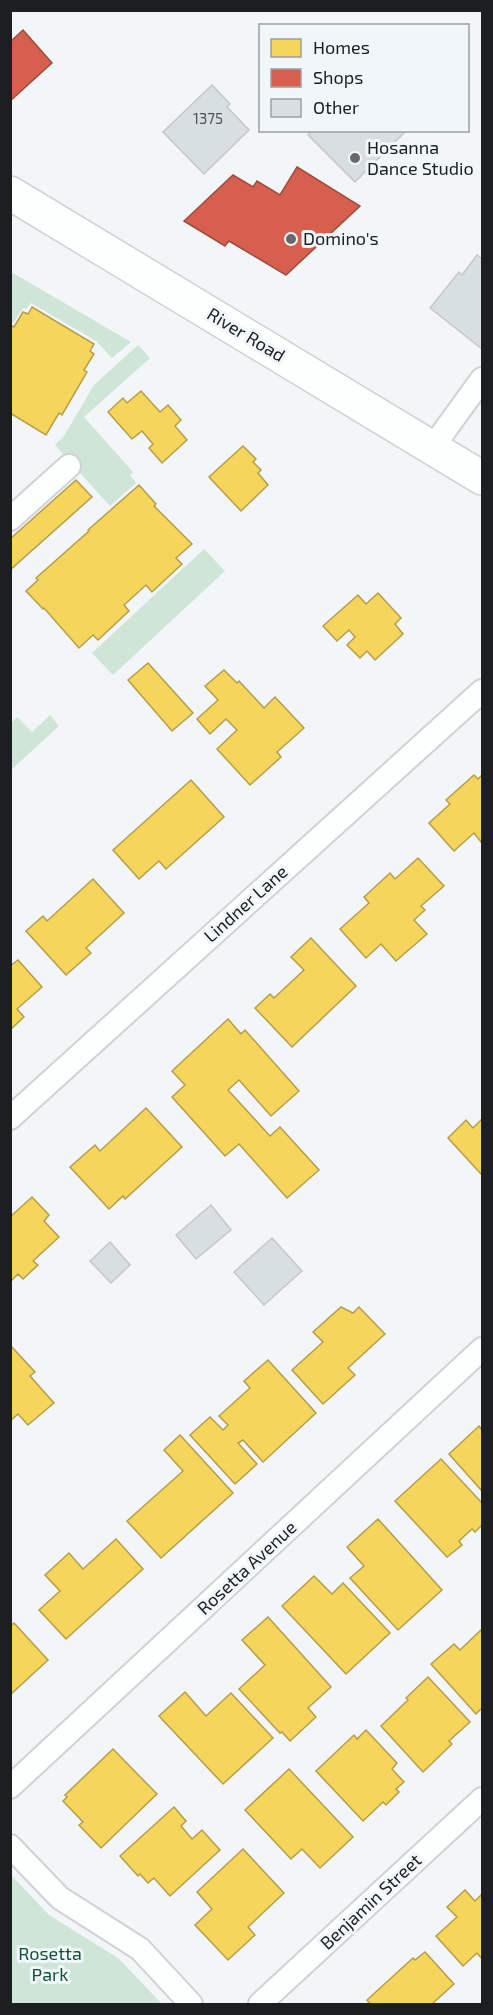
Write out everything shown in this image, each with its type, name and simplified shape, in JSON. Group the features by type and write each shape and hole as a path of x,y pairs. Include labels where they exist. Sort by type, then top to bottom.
{"main road":[{"name":"River Road","path":"10,193 483,478"}],"street":[{"path":"432,448 483,379"},
{"path":"10,519 69,466"},
{"name":"Lindner Lane","path":"10,1118 483,691"},
{"name":"Rosetta Avenue","path":"10,1786 483,1349"},
{"name":"Benjamin Street","path":"260,2004 483,1799"},
{"path":"10,1846 60,1898 140,1949 191,2004"}],"green space":[{"path":"13,273 131,342 112,358 96,341 31,303 26,309 23,308 13,323 11,322 10,275"},
{"path":"138,345 150,358 84,417 133,472 130,475 136,483 110,506 55,445 64,436 94,385"},
{"path":"204,549 225,571 113,675 92,653"},
{"path":"50,715 59,726 11,770 11,723 17,717 32,732"},
{"name":"Rosetta Park","path":"10,1874 49,1915 118,1958 162,2004 11,2004"}],"building: Homes":[{"path":"32,307 94,344 90,351 94,354 84,370 87,372 62,415 59,413 46,435 10,413 10,325 14,327 23,312 28,314"},
{"path":"141,391 160,412 168,405 181,420 175,426 187,440 162,463 149,448 153,444 142,431 132,439 108,412 123,398 127,403"},
{"path":"243,446 256,459 253,462 261,470 258,473 268,485 241,511 209,477"},
{"path":"76,480 92,497 10,570 10,539"},
{"path":"139,485 156,504 154,506 192,544 176,558 182,564 152,592 146,585 124,605 129,611 98,640 93,635 79,648 26,591 38,580 36,578"},
{"path":"378,593 401,618 395,624 403,634 375,660 367,651 360,658 347,645 355,637 349,630 337,641 323,626 358,595 366,604"},
{"path":"148,663 193,713 172,731 128,680"},
{"path":"224,670 237,683 239,681 264,708 275,697 304,728 277,752 281,757 250,785 217,749 237,730 226,719 210,734 197,719 218,700 205,686"},
{"path":"474,775 478,779 482,775 482,843 474,833 454,851 429,823 450,804 446,800"},
{"path":"191,780 224,817 166,869 159,861 139,879 113,850"},
{"path":"418,858 444,886 421,906 425,910 414,920 427,934 396,961 381,944 366,958 340,929 369,903 364,897 390,873 395,879"},
{"path":"93,879 124,913 86,948 91,953 66,975 26,931 43,916 47,921"},
{"path":"311,938 356,986 292,1047 255,1008 270,994 274,998 304,970 291,957"},
{"path":"18,960 42,987 17,1009 24,1017 10,1030 10,966"},
{"path":"228,1019 241,1034 245,1030 299,1091 271,1116 239,1080 228,1090 270,1136 280,1127 319,1170 287,1198 239,1144 225,1156 172,1097 185,1085 172,1071"},
{"path":"146,1108 182,1147 125,1199 123,1196 109,1209 70,1167 95,1145 100,1151"},
{"path":"482,1119 482,1175 448,1138 466,1120 473,1128"},
{"path":"32,1197 49,1215 44,1221 59,1237 33,1261 38,1265 23,1279 18,1274 10,1282 10,1217"},
{"path":"341,1307 353,1313 359,1307 385,1334 348,1368 355,1375 323,1404 292,1370 323,1342 313,1332"},
{"path":"10,1345 35,1372 30,1376 54,1403 28,1425 18,1414 10,1421"},
{"path":"268,1360 316,1413 263,1462 243,1440 238,1443 257,1464 235,1484 190,1435 210,1417 223,1430 228,1425 219,1416 250,1388 244,1381"},
{"path":"479,1426 482,1430 482,1491 449,1454"},
{"path":"180,1435 233,1493 161,1558 127,1521 183,1471 164,1450"},
{"path":"441,1459 482,1503 482,1525 475,1532 472,1529 459,1541 462,1545 447,1557 395,1501"},
{"path":"378,1519 442,1590 398,1630 350,1578 364,1566 347,1547"},
{"path":"116,1539 143,1569 66,1639 39,1610 60,1591 45,1575 69,1553 83,1569"},
{"path":"314,1576 332,1594 343,1583 390,1633 346,1674 282,1606"},
{"path":"268,1617 331,1687 308,1708 316,1717 290,1741 239,1689 265,1665 242,1640"},
{"path":"14,1623 48,1660 10,1695 10,1626"},
{"path":"482,1629 482,1708 476,1714 431,1664 454,1644 460,1650"},
{"path":"428,1677 470,1722 449,1741 452,1744 423,1772 381,1726"},
{"path":"185,1692 206,1716 231,1693 273,1738 223,1784 159,1716"},
{"path":"366,1730 397,1763 392,1769 404,1782 396,1789 399,1792 386,1805 383,1802 363,1821 316,1771 354,1735 357,1739"},
{"path":"113,1749 157,1794 101,1848 79,1825 83,1822 63,1801 67,1797 65,1795"},
{"path":"289,1769 353,1837 320,1868 302,1849 291,1859 245,1810"},
{"path":"174,1807 186,1821 181,1826 192,1839 202,1830 220,1850 170,1896 154,1878 148,1883 140,1874 138,1876 120,1856"},
{"path":"243,1849 284,1893 248,1927 255,1935 228,1960 195,1925 212,1909 197,1892"},
{"path":"465,1890 475,1901 482,1894 482,1959 477,1953 463,1966 436,1936 457,1917 447,1907"},
{"path":"425,1952 454,1984 432,2004 370,2004 367,2000 413,1958 415,1960"}],"building: Shops":[{"path":"23,30 52,63 10,101 10,42"},
{"path":"297,167 360,206 286,275 229,241 225,246 184,221 233,175 253,187 257,181 280,195"}],"building: Other":[{"path":"212,85 230,104 227,107 249,130 204,174 163,132"},
{"name":"Hosanna Dance Studio","path":"311,132 404,133 355,182 308,135"},
{"path":"477,255 482,259 482,349 430,308 459,272 462,275"},
{"path":"211,1205 231,1230 196,1259 176,1235"},
{"path":"272,1238 302,1271 264,1305 234,1272"},
{"path":"110,1242 130,1265 111,1283 90,1261"}],"place":[{"name":"Hosanna Dance Studio","path":"355,158"},
{"name":"Domino's","path":"291,239"}]}
